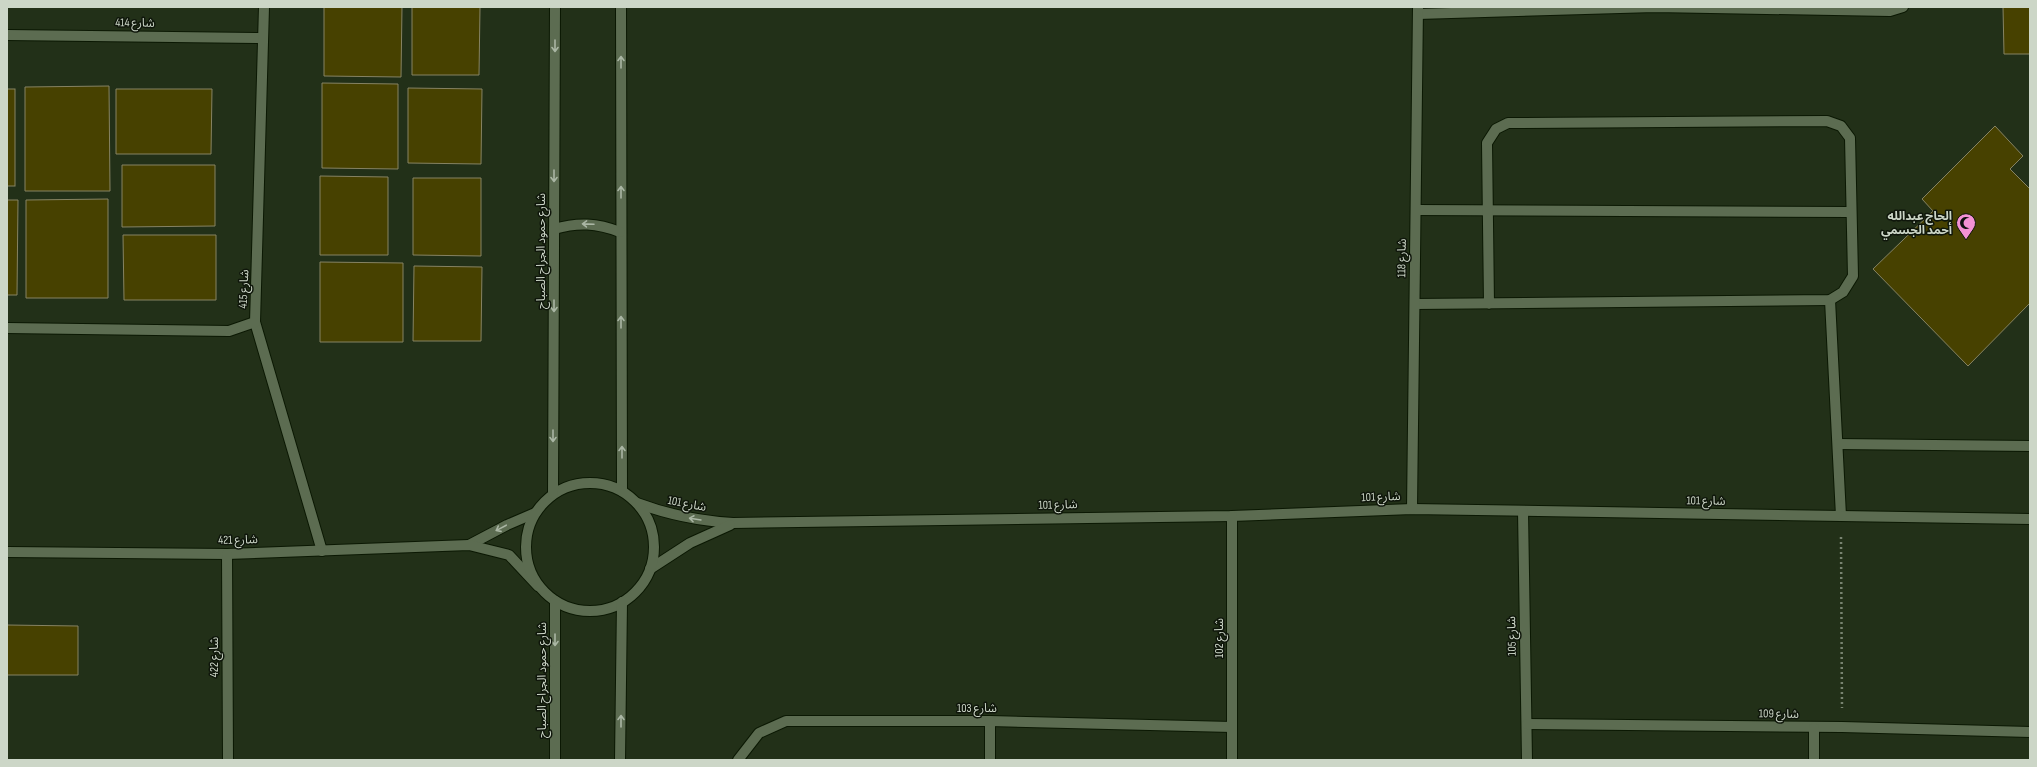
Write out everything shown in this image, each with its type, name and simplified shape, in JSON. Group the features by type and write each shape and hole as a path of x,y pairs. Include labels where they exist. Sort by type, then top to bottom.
{"street":[{"name":"شارع 415","path":"7,328 229,331 255,322 257,296 264,7"},
{"name":"شارع حمود الجراح الصباح","path":"553,494 555,7"},
{"path":"621,7 620,232 622,491"},
{"path":"1418,10 1655,7 1890,12 1903,7"},
{"name":"شارع 118","path":"1412,509 1418,10"},
{"name":"شارع 414","path":"7,35 263,38"},
{"path":"1415,304 1489,304 1830,300 1843,292 1853,276 1850,138 1841,126 1827,121 1508,122 1496,129 1487,143 1489,304"},
{"path":"1416,210 1851,212"},
{"path":"554,229 571,225 588,224 605,226 620,232"},
{"path":"1830,300 1841,516"},
{"path":"255,322 322,551"},
{"path":"1838,444 2030,446"},
{"path":"587,482 605,484 622,491 637,503 650,523 654,546 650,569 639,588 622,602 605,609 588,611 571,608 555,601 538,586 527,563 526,537 535,513 553,494 569,486 587,482"},
{"name":"شارع 101","path":"637,503 660,512 684,518 733,523 1232,516 1412,509 2030,519"},
{"name":"شارع 105","path":"1523,511 1527,760"},
{"name":"شارع 421","path":"469,546 507,525 535,513"},
{"name":"شارع 102","path":"1232,516 1232,760"},
{"name":"شارع 101","path":"650,569 690,543 733,523"},
{"name":"شارع 421","path":"7,552 227,554 469,546 509,555 538,586"},
{"name":"شارع 422","path":"227,554 228,760"},
{"name":"شارع حمود الجراح الصباح","path":"555,601 555,760"},
{"path":"620,760 622,602"},
{"path":"990,720 990,760"},
{"name":"شارع 103","path":"738,760 759,733 786,721 990,720 1232,727"},
{"name":"شارع 109","path":"1527,724 1814,728 1842,727 2030,732"},
{"path":"1814,728 1814,760"}],"path":[{"path":"1841,516 1842,727"}],"building":[{"path":"324,7 402,7 401,77 324,76"},
{"path":"412,7 480,7 479,75 412,75"},
{"path":"2003,7 2030,7 2030,54 2004,54"},
{"path":"322,83 398,84 398,169 322,168"},
{"path":"109,86 110,191 25,191 25,87"},
{"path":"408,88 482,89 481,164 408,163"},
{"path":"7,89 15,89 15,186 7,186"},
{"path":"116,89 212,89 211,154 116,154"},
{"name":"الحاج عبدالله أحمد الجسمي","path":"1995,126 2023,156 2010,169 2030,189 2030,303 1968,366 1873,269 1933,211 1922,199"},
{"path":"122,165 215,165 215,226 122,227"},
{"path":"320,176 388,177 388,255 320,255"},
{"path":"413,178 481,178 481,256 413,255"},
{"path":"108,199 108,298 26,298 26,200"},
{"path":"7,200 18,200 17,295 7,295"},
{"path":"123,235 216,235 216,300 124,300"},
{"path":"320,262 403,263 403,342 320,342"},
{"path":"414,266 482,267 481,341 413,341"},
{"path":"7,625 78,626 78,675 7,675"}],"place":[{"name":"الحاج عبدالله أحمد الجسمي","path":"1966,240"}]}
